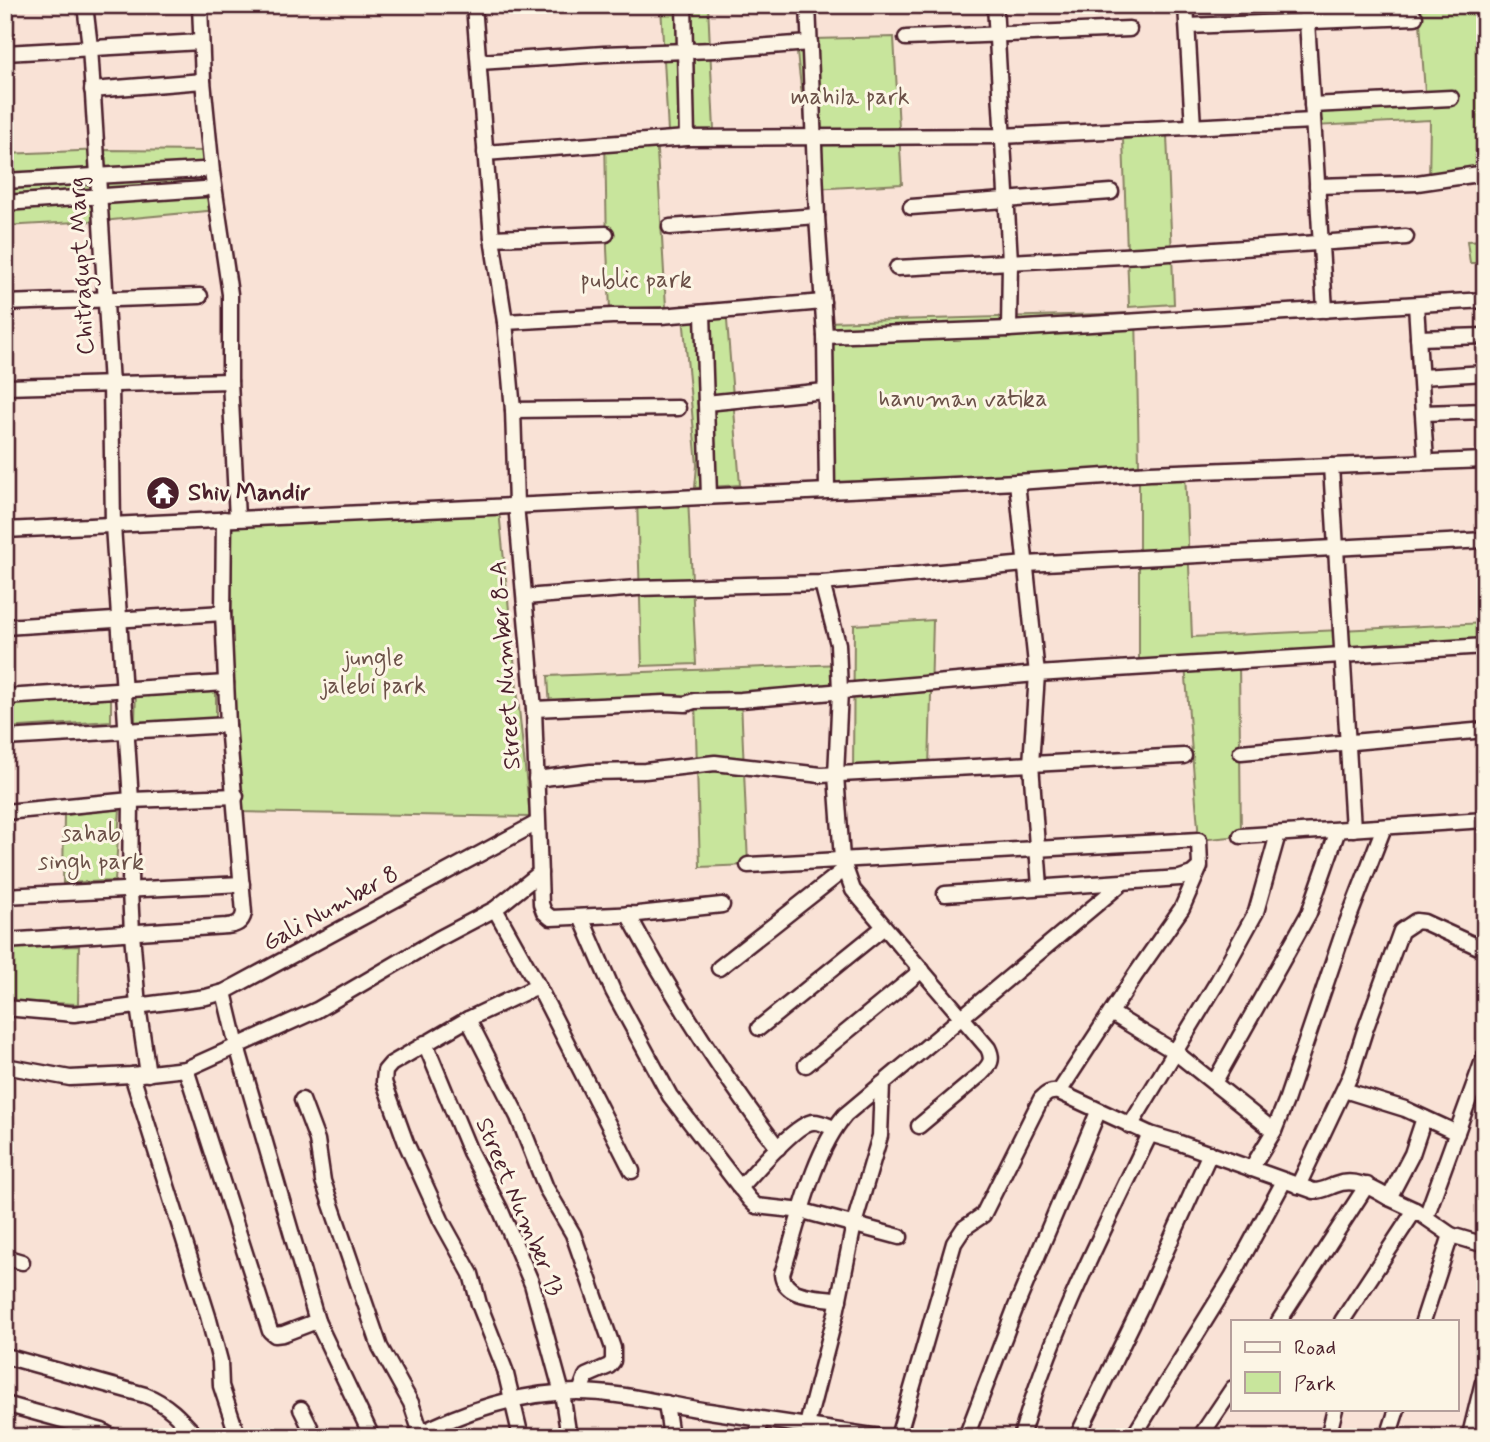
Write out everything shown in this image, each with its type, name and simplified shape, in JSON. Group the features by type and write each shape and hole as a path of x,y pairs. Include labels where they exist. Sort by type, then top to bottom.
{"main road":[{"path":"1472,1437 1485,1384"}],"street":[{"path":"85,5 91,5"},
{"name":"Chitragupt Marg","path":"85,5 100,176 107,300 113,525 131,800 132,933 138,1006 148,1074"},
{"path":"5,941 236,925 242,920 244,913 228,725 223,613 230,519 230,294 212,172 203,81 200,5"},
{"name":"Street Number 8-A","path":"474,5 492,238 505,322 513,410 516,504 534,709 541,904 544,912 551,918 581,917"},
{"path":"684,5 687,138"},
{"path":"808,5 825,335 827,490"},
{"path":"995,5 1010,261 1009,329"},
{"path":"1186,5 1193,127"},
{"path":"1306,5 1325,310"},
{"path":"1188,26 1415,17"},
{"path":"906,38 1129,29"},
{"path":"5,53 201,42"},
{"path":"480,62 810,43"},
{"path":"92,90 203,81"},
{"path":"1312,105 1451,98"},
{"path":"485,153 687,138 1002,136 1313,121"},
{"path":"5,181 202,170"},
{"path":"1317,186 1417,183 1485,173"},
{"path":"5,203 204,189"},
{"path":"911,207 1111,192"},
{"path":"670,227 817,216"},
{"path":"492,238 606,234"},
{"path":"897,268 1406,237"},
{"path":"5,303 200,296"},
{"path":"825,335 1009,329 1485,300"},
{"path":"505,322 703,314 823,302"},
{"path":"1416,304 1426,462"},
{"path":"703,314 709,496"},
{"path":"1418,338 1485,336"},
{"path":"1421,377 1485,373"},
{"path":"5,387 230,381"},
{"path":"706,403 825,391"},
{"path":"513,410 678,408"},
{"path":"1423,413 1485,411"},
{"path":"5,530 1017,482 1139,473 1485,460"},
{"path":"1214,1083 1309,913 1346,830 1349,741 1331,466"},
{"path":"1017,482 1037,674 1031,764 1040,887"},
{"path":"526,597 637,588 822,583 1026,564 1336,550 1485,540"},
{"path":"822,583 838,644 840,691 836,775 844,864 853,890 988,1048 992,1057 990,1064 919,1126"},
{"path":"5,627 223,613"},
{"path":"534,709 686,704 694,701 741,700 1037,674 1485,646"},
{"path":"5,697 226,683"},
{"path":"5,738 228,725"},
{"path":"1241,752 1485,730"},
{"path":"536,779 715,763 836,775 1184,756"},
{"path":"5,812 131,800 236,796"},
{"path":"1241,836 1485,820"},
{"name":"Gali Number 8","path":"5,1007 74,1014 206,997 224,992 537,823"},
{"path":"1251,1169 1274,1131 1343,933 1384,827"},
{"path":"1130,1126 1218,981 1256,912 1278,834"},
{"path":"748,864 844,864 1038,848 1199,840 1200,867 1182,908 1059,1091"},
{"path":"719,968 844,864"},
{"path":"945,894 1180,878 1192,874 1200,867"},
{"path":"5,1066 70,1078 186,1069 317,1010 495,909 540,873"},
{"path":"839,1300 786,1289 782,1275 820,1153 834,1128 845,1115 1122,883"},
{"path":"5,896 242,884"},
{"path":"722,905 581,917 613,991 670,1096 756,1206 803,1211 900,1237"},
{"path":"495,909 538,986 632,1171"},
{"path":"628,914 673,993 749,1109 778,1148"},
{"path":"1133,1437 1291,1184 1344,1090 1401,931 1416,920 1485,950"},
{"path":"759,1028 884,928"},
{"path":"806,1065 922,970"},
{"path":"520,1437 505,1370 479,1304 471,1274 441,1220 406,1143 384,1082 385,1071 391,1064 468,1019 538,986"},
{"path":"224,992 237,1046 317,1321 372,1437"},
{"path":"1111,1013 1175,1052 1274,1131"},
{"path":"468,1019 518,1117 546,1188 573,1234 613,1348 613,1361 609,1366 586,1376 580,1392"},
{"name":"Street Number 13","path":"425,1043 470,1152 500,1209 532,1284 562,1392 569,1437"},
{"path":"1343,1320 1420,1214 1457,1133 1485,1055"},
{"path":"186,1069 270,1331 275,1335 283,1335 317,1321"},
{"path":"132,1075 208,1316 220,1361 221,1386 238,1437"},
{"path":"807,1425 839,1300 854,1224 880,1136 882,1084"},
{"path":"1344,1090 1386,1102 1457,1133"},
{"path":"898,1437 954,1242 964,1228 983,1215 1041,1099 1052,1091 1059,1091 1150,1134 1314,1191 1349,1182 1367,1185 1420,1214 1451,1235 1485,1245"},
{"path":"302,1100 317,1140 323,1181 380,1347 411,1403 417,1435 444,1430 513,1400 562,1392 580,1392 879,1437"},
{"path":"966,1437 1015,1309 1098,1111"},
{"path":"1389,1198 1412,1154 1424,1118"},
{"path":"740,1188 778,1148 806,1124 813,1122 834,1128"},
{"path":"1021,1437 1033,1396 1084,1269 1150,1134"},
{"path":"1077,1437 1141,1306 1210,1153"},
{"path":"1280,1320 1367,1185"},
{"path":"1423,1320 1451,1235"},
{"path":"5,1257 22,1262"},
{"path":"5,1356 153,1398 174,1411 197,1437"},
{"path":"1200,1437 1231,1391"},
{"path":"5,1404 102,1431 112,1437"},
{"path":"666,1404 671,1437"},
{"path":"301,1409 315,1437"},
{"path":"1328,1437 1335,1410"},
{"path":"1388,1437 1397,1410"},
{"path":"759,1419 759,1437"}],"green space":[{"path":"661,5 708,5 714,130 668,132"},
{"path":"1485,5 1485,182 1429,185 1430,120 1315,126 1318,102 1425,92 1419,9"},
{"name":"mahila park","path":"795,36 813,39 894,37 902,184 813,189"},
{"name":"public park","path":"656,134 666,307 610,309 605,135"},
{"path":"1167,135 1174,304 1129,307 1123,139"},
{"path":"104,150 210,151 217,210 5,226 5,154"},
{"path":"1485,240 1485,263 1470,263 1467,241"},
{"path":"682,305 726,308 740,485 695,488 697,465"},
{"name":"hanuman vatika","path":"1136,313 1139,465 987,479 834,482 825,322"},
{"path":"1185,471 1192,637 1485,623 1485,646 1239,661 1241,836 1199,840 1185,665 1139,667 1139,473"},
{"path":"688,497 696,664 642,666 637,499"},
{"name":"jungle jalebi park","path":"499,511 530,817 237,812 243,795 231,699 232,526"},
{"path":"933,620 929,770 853,774 854,625"},
{"path":"841,664 840,691 741,700 748,865 700,867 695,700 550,709 548,676"},
{"path":"216,688 216,718 135,722 136,690"},
{"path":"111,694 111,721 5,728 5,699"},
{"name":"sahab singh park","path":"120,809 115,881 63,883 64,815"},
{"path":"79,946 78,1004 5,1001 5,948"}],"place":[{"name":"Shiv Mandir","path":"163,493"}]}
